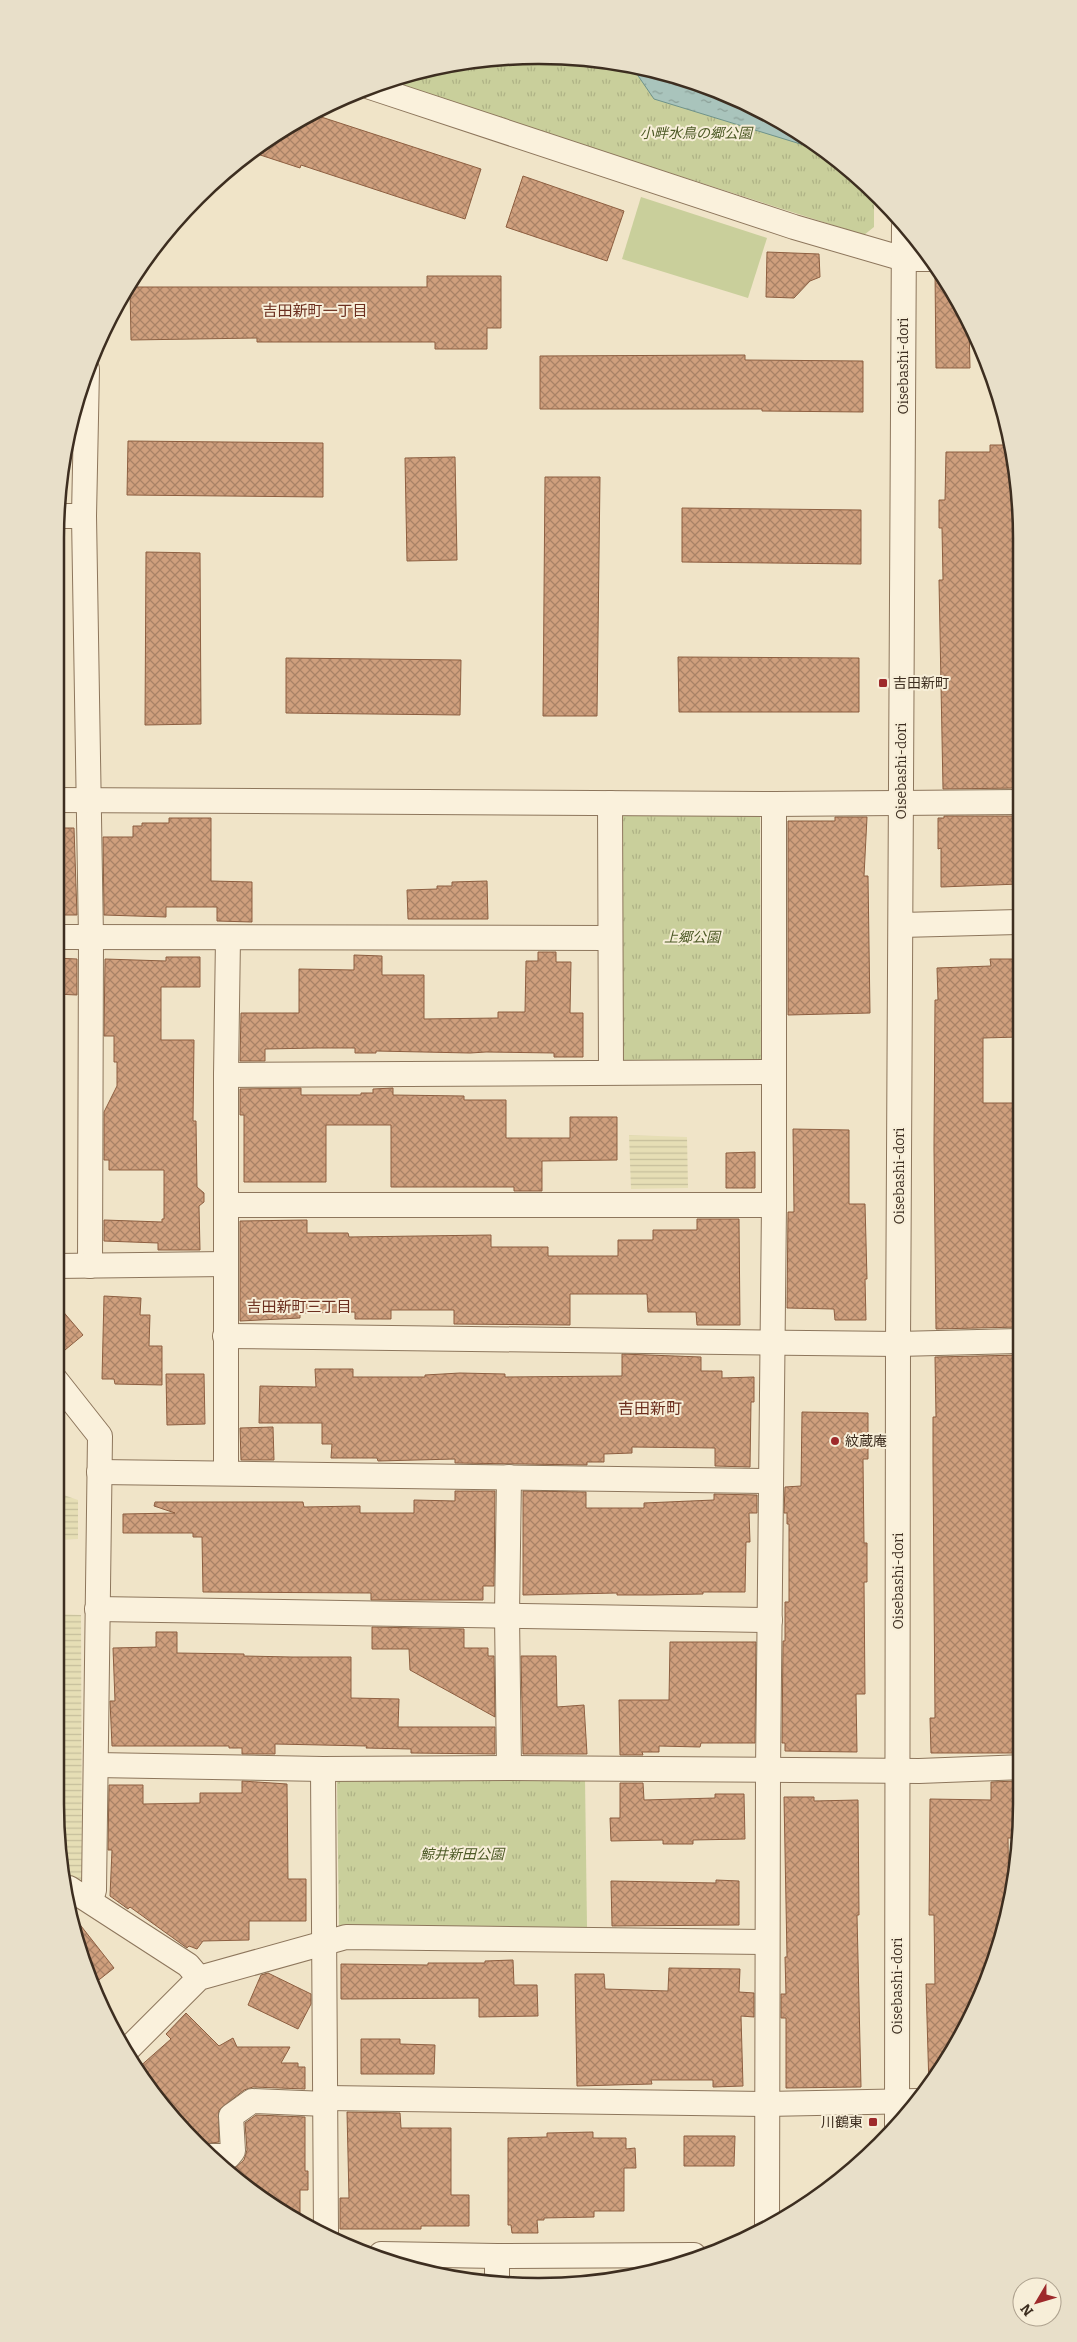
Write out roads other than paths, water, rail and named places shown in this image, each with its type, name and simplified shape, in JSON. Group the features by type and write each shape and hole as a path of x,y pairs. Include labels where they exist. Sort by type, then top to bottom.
{"street":[{"path":"381,91 794,227 904,259 922,259"},
{"name":"Oisebashi-dori","path":"904,236 900,802 902,925 898,1344 898,1771 908,2101"},
{"path":"86,394 84,516 89,800 90,1266"},
{"path":"65,516 84,516"},
{"path":"64,800 774,804 1013,802"},
{"path":"610,803 611,1072"},
{"path":"767,2220 768,1770 774,1205 774,804"},
{"path":"902,925 1013,922"},
{"path":"64,937 610,938"},
{"path":"226,1473 225,1336 228,938"},
{"path":"226,1075 773,1072"},
{"path":"226,1205 774,1205"},
{"path":"64,1266 226,1264"},
{"path":"225,1336 898,1344 1013,1341"},
{"path":"64,1390 100,1436 98,1472 94,1890 91,1900"},
{"path":"98,1472 771,1481"},
{"path":"509,1477 507,1615 510,1768"},
{"path":"97,1609 770,1620"},
{"path":"96,1765 323,1769 510,1768 898,1771 1013,1767"},
{"path":"323,1769 326,2228"},
{"path":"72,1890 91,1900 188,1966 199,1978"},
{"path":"131,2046 199,1978 346,1937 767,1942"},
{"path":"221,2156 229,2156 233,2151 231,2116 252,2101 766,2104 908,2101"},
{"path":"390,2254 497,2256 684,2255"},
{"path":"497,2256 497,2276"}],"water":[{"path":"637,74 691,89 720,100 776,127 803,145 654,99"}],"place":[{"name":"吉田新町","path":"883,683"},
{"name":"紋蔵庵","path":"835,1441"},
{"name":"川鶴東","path":"873,2122"}],"district":[{"name":"吉田新町一丁目","path":"315,311"},
{"name":"吉田新町三丁目","path":"299,1307"},
{"name":"吉田新町","path":"650,1408"}],"park label":[{"name":"小畔水鳥の郷公園","path":"696,133"},
{"name":"上郷公園","path":"692,937"},
{"name":"鯨井新田公園","path":"462,1854"}]}
